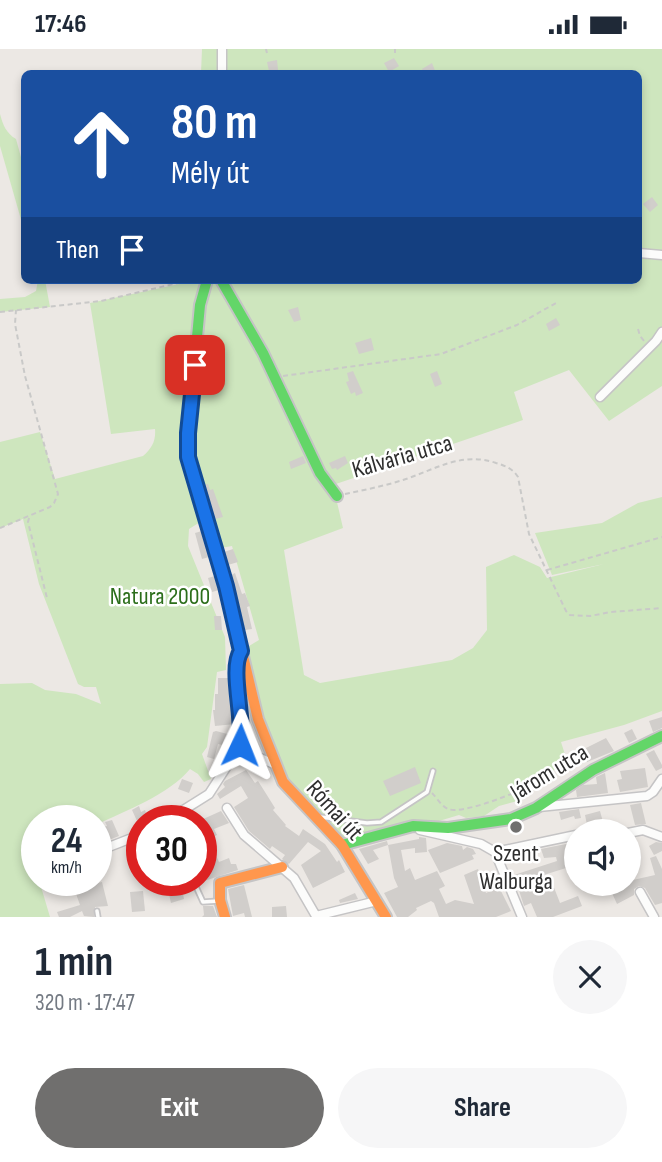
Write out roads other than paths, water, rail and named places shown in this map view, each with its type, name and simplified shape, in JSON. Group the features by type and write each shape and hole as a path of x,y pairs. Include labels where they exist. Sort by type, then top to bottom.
{"street":[{"path":"222,49 222,70"},
{"path":"642,253 662,255"},
{"path":"206,284 200,305 188,457 226,586 261,730 274,764"},
{"name":"Kálvária utca","path":"224,284 251,328 322,474 337,496"},
{"path":"600,397 656,341 662,331"},
{"path":"191,805 209,794 240,745 241,704 235,667 236,658 241,651"},
{"name":"Járom utca","path":"342,845 410,826 448,828 496,823 525,814 582,776 662,736"},
{"name":"Római út","path":"240,745 251,754 274,764 291,792 342,845 386,917"},
{"path":"536,808 647,796 662,779"},
{"path":"227,808 244,835 294,878 316,916 377,901"},
{"path":"410,826 481,843 495,852 522,917"},
{"path":"641,830 662,837"},
{"path":"495,852 564,838"},
{"path":"225,917 220,900 220,883 282,867"},
{"path":"641,894 654,917"}],"lane":[{"path":"315,816 367,823 381,822 428,792 433,771"},
{"path":"198,896 203,902 220,900"},
{"path":"97,911 98,917"}],"place":[{"name":"Szent Walburga","path":"516,827"}],"park label":[{"name":"Natura 2000","path":"160,596"}]}
